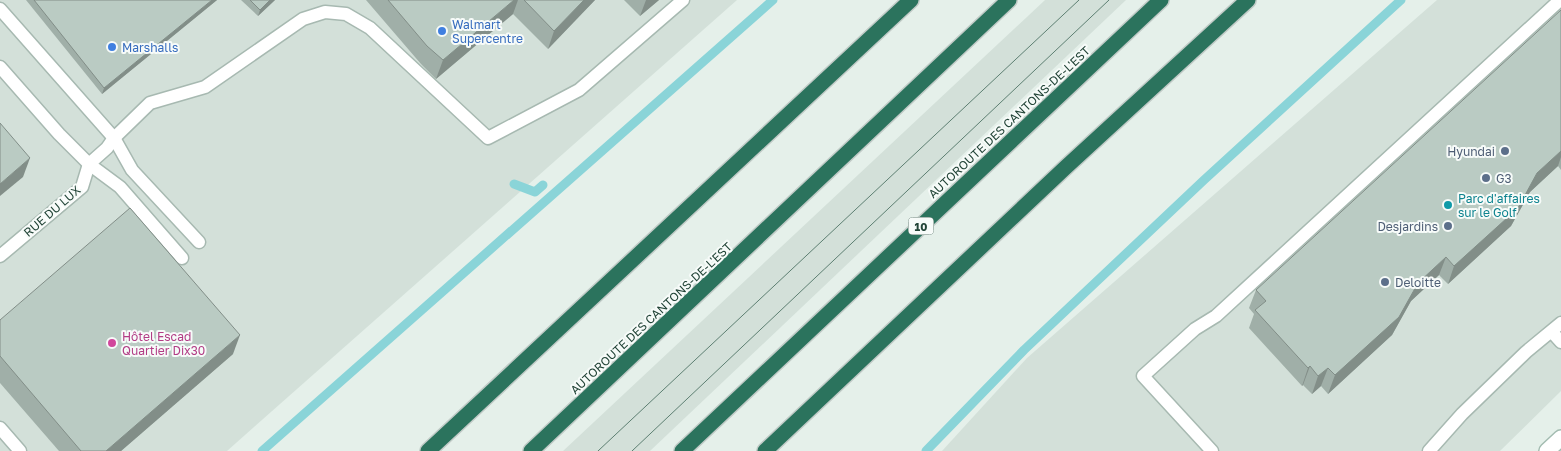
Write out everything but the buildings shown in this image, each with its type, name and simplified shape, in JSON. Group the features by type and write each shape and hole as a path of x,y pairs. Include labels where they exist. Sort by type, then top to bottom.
{"highway":[{"path":"890,20 904,0"},
{"path":"428,451 911,0"},
{"name":"AUTOROUTE DES CANTONS-DE-L'EST","path":"531,451 1009,0"},
{"name":"AUTOROUTE DES CANTONS-DE-L'EST","path":"682,451 1161,0"},
{"path":"765,451 1066,167 1248,0"}],"main road":[{"path":"1547,451 1561,438"}],"lane":[{"name":"RUE DU LUX","path":"0,256 82,187 89,164 150,103 205,87 304,19 325,12 346,14 370,28 488,138 579,90 683,0"},
{"path":"1212,451 1143,376 1195,329 1216,316 1560,0"},
{"path":"0,9 114,138 132,170 199,242"},
{"path":"0,67 59,134 89,164 120,187 182,258"},
{"path":"1429,451 1462,414 1519,359 1556,328 1561,342"},
{"path":"0,428 20,451"}],"shaded area":[{"path":"0,0 737,0 227,451 0,451"},
{"path":"1045,0 1126,0 650,451 563,451"},
{"path":"1437,0 1561,0 1561,391 1500,451 942,451 1027,358"}],"waterway":[{"path":"262,451 773,0"},
{"path":"926,451 1024,350 1204,180 1401,0"},
{"path":"514,184 535,192 543,185"}],"tram line":[{"path":"598,451 1079,0"},
{"path":"632,451 1109,0"}],"place":[{"name":"Walmart Supercentre","path":"442,31"},
{"name":"Marshalls","path":"112,47"},
{"name":"Hyundai","path":"1505,151"},
{"name":"G3","path":"1486,178"},
{"name":"Parc d'affaires sur le Golf","path":"1448,205"},
{"name":"Desjardins","path":"1448,226"},
{"name":"Deloitte","path":"1385,282"},
{"name":"Hôtel Escad Quartier Dix30","path":"112,343"}]}
